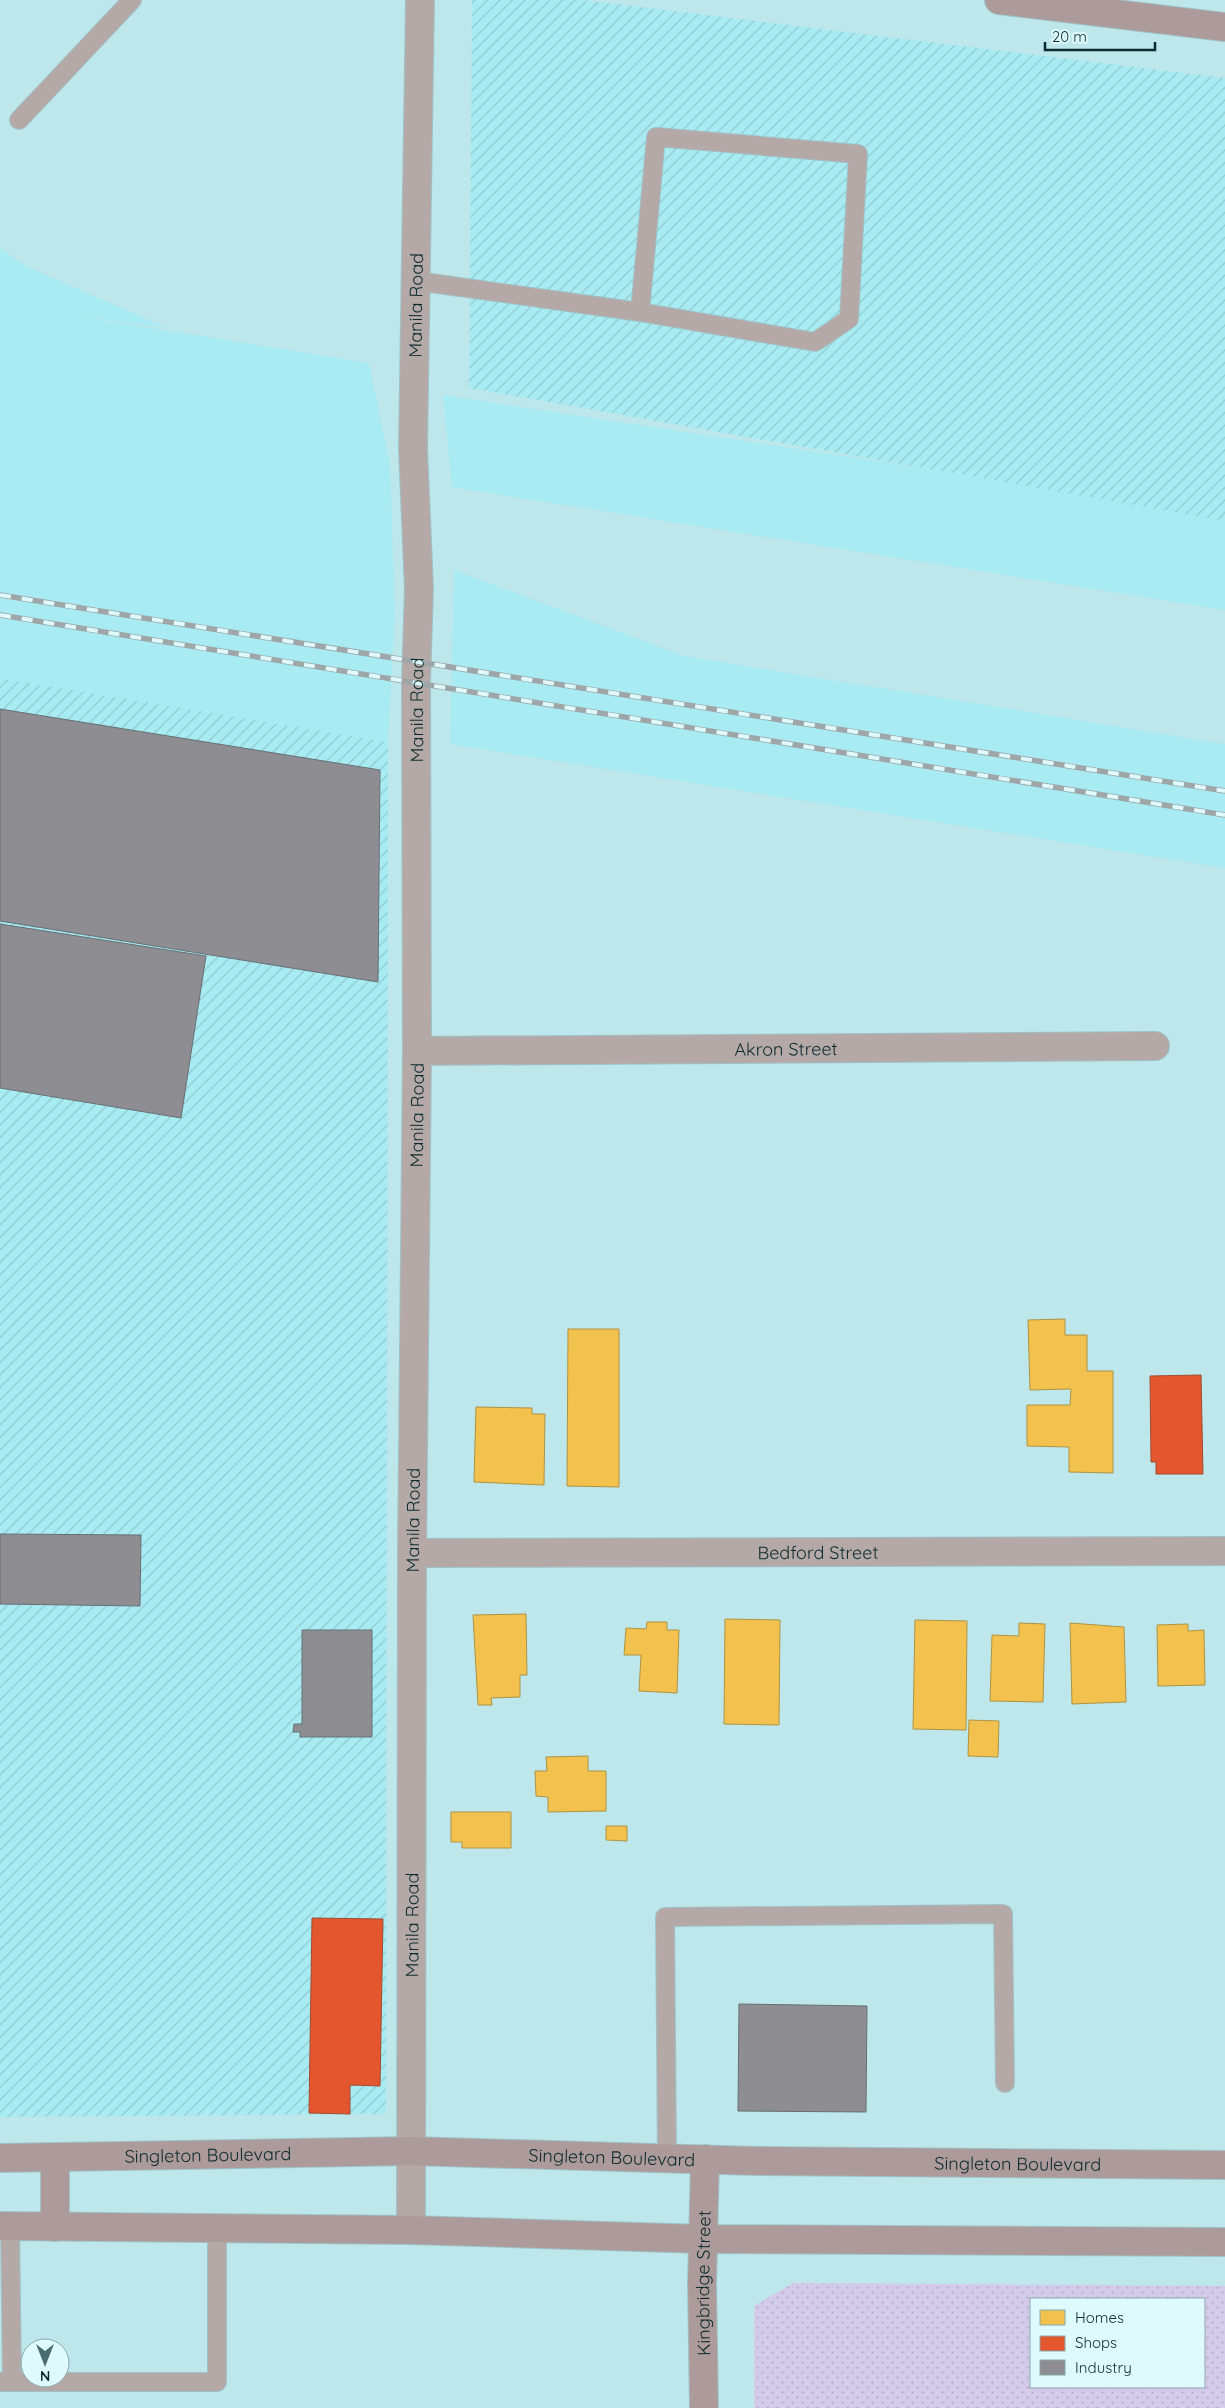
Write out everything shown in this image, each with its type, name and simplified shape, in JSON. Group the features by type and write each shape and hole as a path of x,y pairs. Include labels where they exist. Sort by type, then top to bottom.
{"main road":[{"path":"999,0 1225,27"},
{"name":"Singleton Boulevard","path":"0,2158 410,2151 704,2159 1225,2165"},
{"path":"55,2158 55,2227"},
{"name":"Kingbridge Street","path":"704,2159 702,2239 704,2408"},
{"path":"5,2226 411,2230 702,2239 1225,2242"}],"street":[{"name":"Manila Road","path":"411,2230 412,1552 417,1050 416,682 419,589 413,449 420,0"},
{"name":"Akron Street","path":"417,1050 1155,1046"},
{"name":"Bedford Street","path":"412,1552 1225,1551"}],"lane":[{"path":"19,120 132,0"},
{"path":"416,281 640,312 815,342 849,319 858,154 656,137 640,312"},
{"path":"667,2158 665,1917 1003,1914 1005,2083"},
{"path":"5,2226 6,2382 217,2382 217,2228"}],"shaded area":[{"path":"472,0 583,0 1225,78 1225,521 469,388"},
{"path":"0,248 28,267 167,328 64,314 369,363 390,465 395,615 388,742 0,678"},
{"path":"443,395 955,473 1225,521 1225,610 452,487"},
{"path":"454,570 684,656 1225,744 1225,868 450,744"},
{"path":"0,678 388,742 386,2114 0,2117"},
{"path":"793,2283 1225,2286 1225,2408 754,2408 754,2306"}],"building: Homes":[{"path":"1065,1319 1065,1335 1087,1335 1087,1371 1113,1371 1113,1473 1069,1472 1069,1447 1027,1446 1027,1405 1070,1405 1071,1389 1030,1390 1028,1320"},
{"path":"568,1329 619,1329 619,1487 567,1486"},
{"path":"476,1407 532,1408 532,1414 545,1414 544,1485 474,1482"},
{"path":"526,1614 527,1675 520,1675 520,1697 491,1698 492,1705 478,1705 473,1615"},
{"path":"725,1619 780,1620 779,1725 724,1724"},
{"path":"915,1620 967,1621 966,1730 913,1729"},
{"path":"647,1622 667,1622 667,1630 679,1630 677,1693 639,1691 641,1655 624,1655 626,1628 646,1629"},
{"path":"1019,1623 1045,1624 1043,1702 990,1701 992,1635 1019,1636"},
{"path":"1070,1623 1124,1627 1126,1702 1072,1704"},
{"path":"1188,1624 1188,1631 1204,1630 1205,1685 1158,1686 1157,1625"},
{"path":"969,1720 999,1721 998,1757 968,1756"},
{"path":"588,1756 588,1771 606,1771 606,1811 548,1812 548,1797 536,1796 535,1771 547,1771 546,1757"},
{"path":"451,1812 511,1812 511,1848 462,1848 462,1842 451,1842"},
{"path":"606,1826 627,1826 627,1841 606,1840"}],"building: Shops":[{"path":"1201,1375 1203,1474 1156,1474 1156,1462 1151,1462 1150,1376"},
{"path":"312,1918 383,1919 380,2086 350,2085 350,2114 309,2113"}],"building: Industry":[{"path":"0,709 380,770 378,982 0,921"},
{"path":"0,924 206,956 181,1118 0,1088"},
{"path":"0,1534 141,1535 140,1606 0,1604"},
{"path":"302,1630 372,1630 372,1737 300,1737 300,1732 293,1732 294,1724 302,1724"},
{"path":"739,2004 867,2006 866,2112 738,2111"}],"railway":[{"path":"0,595 1225,791"},
{"path":"0,615 1225,815"}]}
